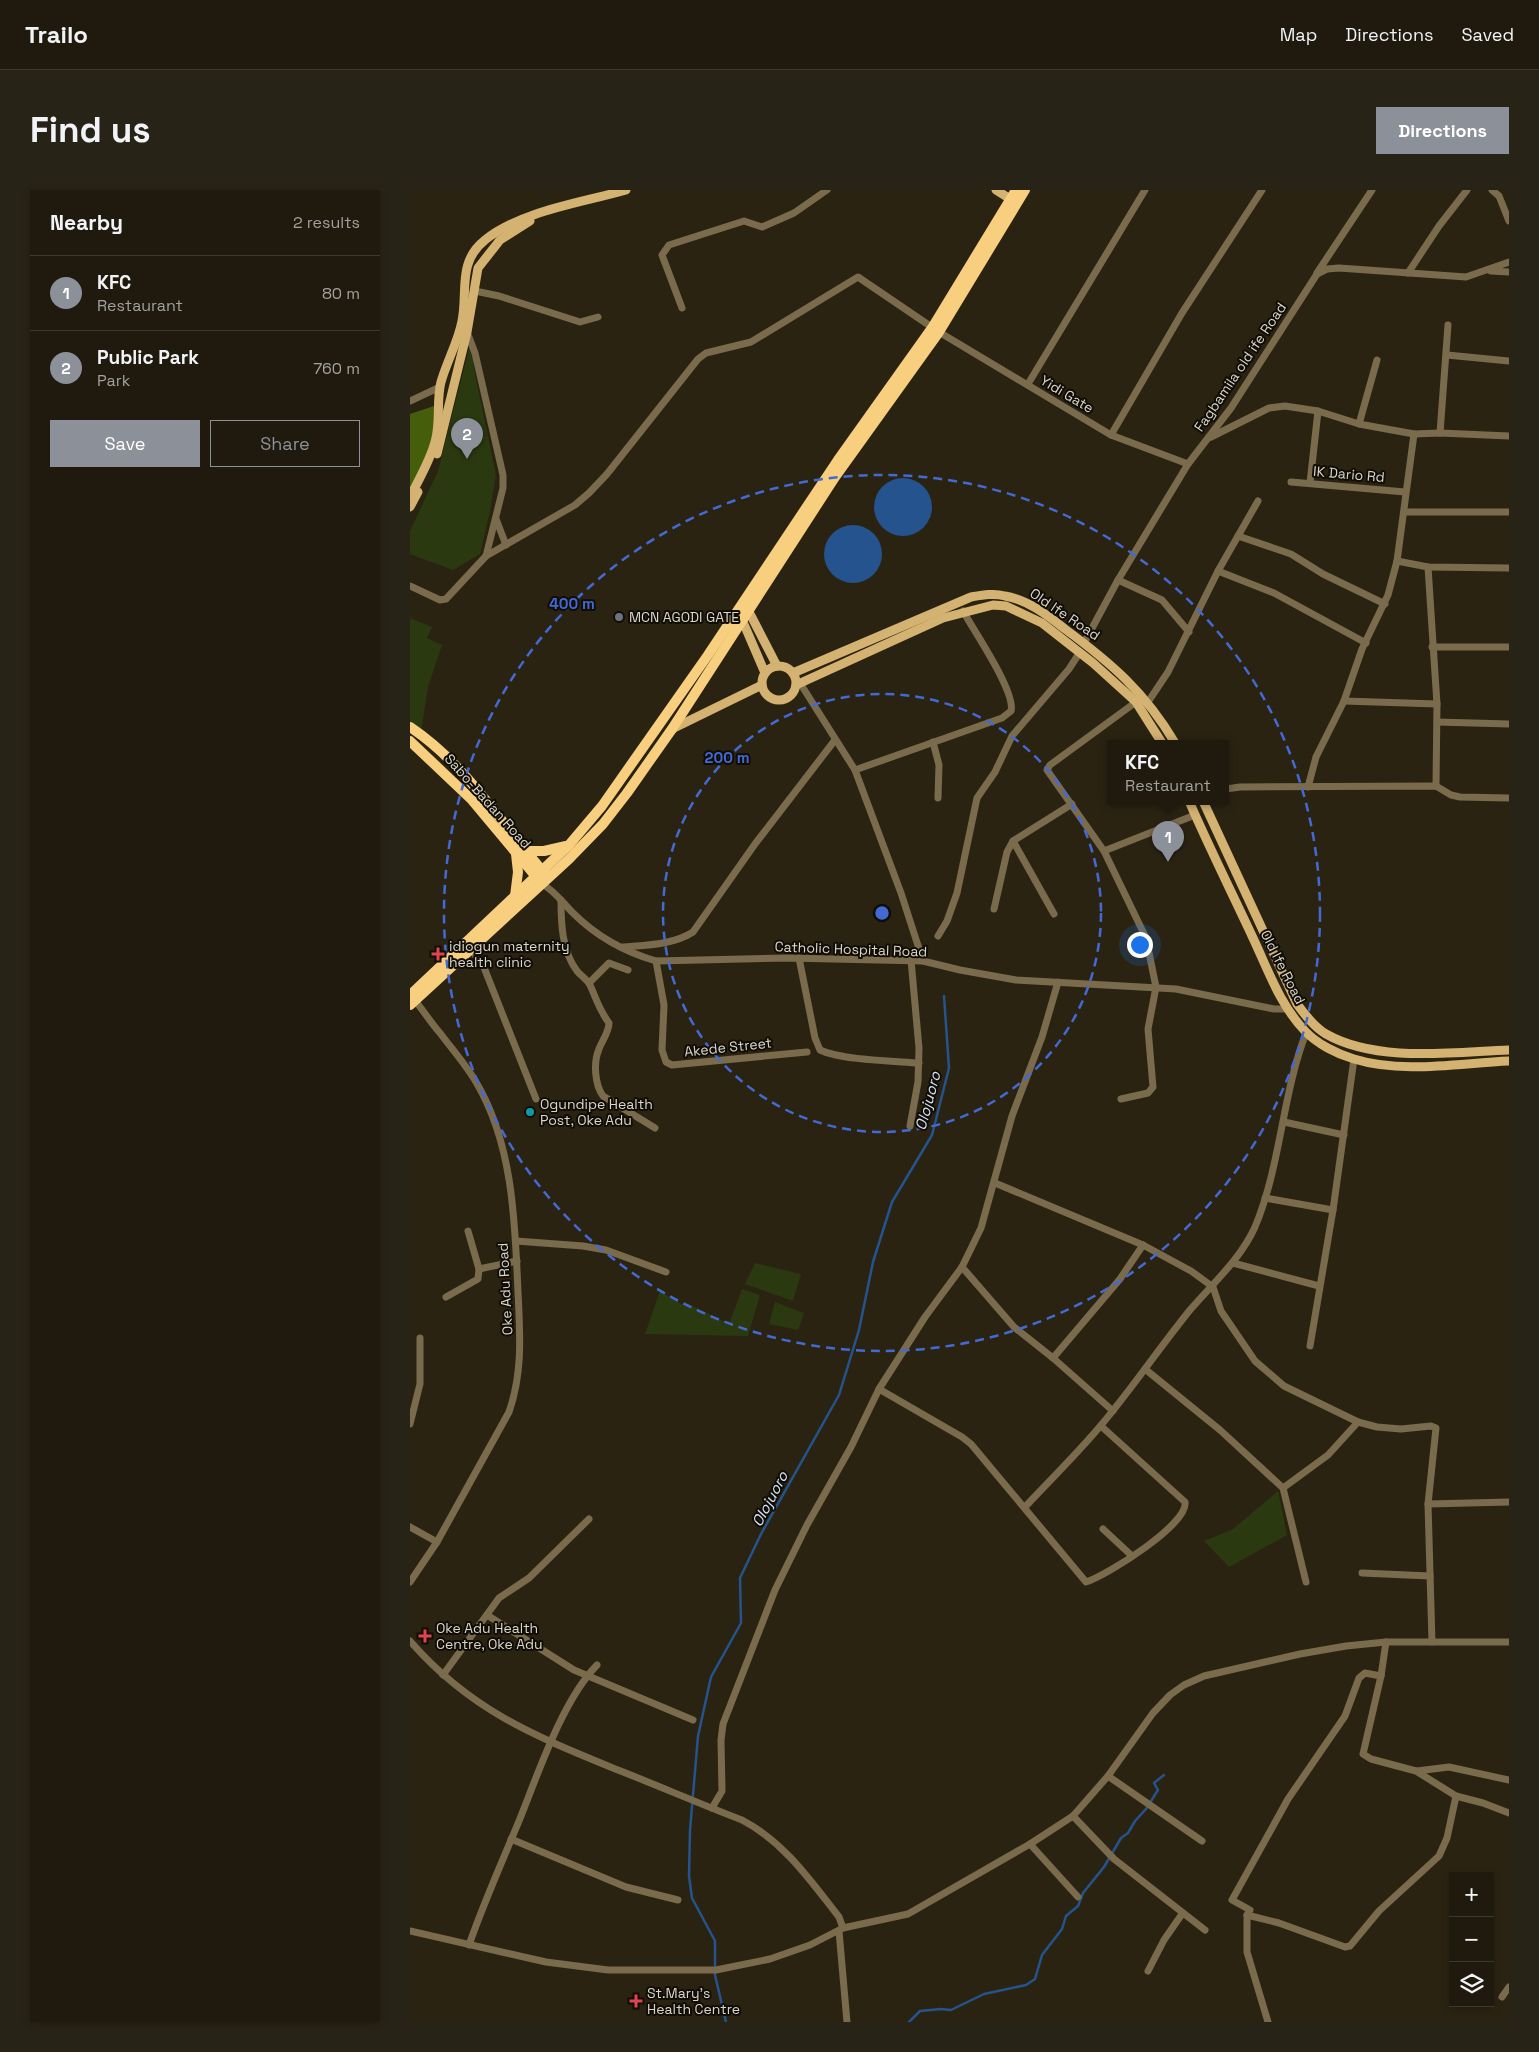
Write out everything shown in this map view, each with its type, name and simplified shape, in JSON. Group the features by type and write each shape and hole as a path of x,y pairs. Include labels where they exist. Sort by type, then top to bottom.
{"highway":[{"path":"411,999 472,951 542,877 602,806 739,615 936,330 1014,197 1024,190"},
{"path":"411,999 515,897 542,877 603,824 672,729 739,615"},
{"name":"Sabo-Badan Road","path":"410,727 433,745 490,804 515,846 527,851 542,877"},
{"name":"Sabo-Badan Road","path":"410,741 472,800 542,877"},
{"path":"527,851 552,850 569,845"},
{"path":"515,846 518,872 515,897"}],"main road":[{"path":"410,497 435,444 440,417 440,387 463,319 465,274 471,258 483,241 504,227 545,212 626,190"},
{"path":"996,190 1014,197"},
{"path":"410,507 442,443 452,388 468,332 478,268 491,249 508,234 545,212"},
{"name":"Old Ife Road","path":"793,673 963,600 992,594 1006,596 1030,604 1102,656 1148,702 1173,740"},
{"path":"746,605 777,666"},
{"name":"Old Ife Road","path":"762,685 768,697 777,700 789,697 798,684 934,622 963,611 993,605 1016,609 1042,623 1080,652 1136,702 1160,740"},
{"path":"672,729 762,685 765,673 739,615"},
{"path":"765,673 777,666 786,667 793,673 798,684"},
{"name":"Old Ife Road","path":"1191,805 1288,1010 1306,1033 1334,1050 1354,1059 1393,1066 1509,1060"},
{"name":"Old Ife Road","path":"1204,805 1297,1004 1314,1025 1336,1039 1376,1051 1419,1053 1509,1050"}],"street":[{"path":"682,308 662,255 669,245 744,221 762,227 794,213 827,190"},
{"path":"1028,384 1145,190"},
{"path":"1112,435 1182,313 1262,190"},
{"name":"Fagbamila old ife Road","path":"1084,643 1118,580 1188,464 1240,394 1372,190"},
{"path":"1408,273 1439,226 1467,190"},
{"path":"1492,190 1499,196 1509,221"},
{"path":"1316,274 1327,268 1339,268 1466,277 1488,271 1509,262"},
{"path":"1488,271 1509,272"},
{"name":"Yidi Gate","path":"506,545 575,505 589,493 607,474 698,359 706,353 751,342 858,277 936,330 1112,435 1188,464"},
{"path":"475,291 499,296 580,322 598,317"},
{"path":"1440,433 1448,325"},
{"path":"468,332 475,353 503,475 503,488 486,556"},
{"path":"1447,356 1509,360"},
{"path":"1359,424 1376,360"},
{"path":"410,401 440,387"},
{"path":"1208,438 1269,408 1285,406 1318,411 1359,424 1414,434 1440,433 1509,436"},
{"path":"1310,483 1318,411"},
{"path":"1308,787 1316,757 1344,701 1362,649 1384,604 1397,561 1414,434"},
{"name":"IK Dario Rd","path":"1291,482 1405,492"},
{"path":"1148,702 1168,672 1218,571 1258,500"},
{"path":"1404,512 1509,512"},
{"path":"410,586 440,600 446,599 486,556 506,545 496,519"},
{"path":"1238,536 1290,554 1323,574 1384,604"},
{"path":"1397,561 1428,567 1509,568"},
{"path":"1428,567 1437,704 1436,786"},
{"path":"1218,571 1274,593 1366,643"},
{"path":"1118,580 1162,600 1189,632"},
{"path":"855,770 1002,718 1011,711 1013,705 1002,678 963,611"},
{"path":"1432,647 1509,646"},
{"path":"938,936 947,922 957,893 977,798 995,772 1012,736 1069,669 1080,652"},
{"path":"798,684 855,770 902,893 923,961"},
{"path":"1344,701 1437,704"},
{"path":"1121,1099 1148,1093 1154,1087 1148,1029 1156,987 1151,954 1144,931 1104,851 1072,804 1049,776 1047,770 1050,765 1136,702"},
{"path":"1437,722 1509,724"},
{"path":"620,947 660,943 681,938 692,932 755,844 835,740"},
{"path":"933,742 939,765 938,798"},
{"path":"1229,789 1436,786 1451,795 1460,797 1509,798"},
{"path":"994,909 1007,852 1013,841 1072,804"},
{"path":"1104,851 1195,815"},
{"path":"1013,841 1054,914"},
{"name":"Catholic Hospital Road","path":"542,877 561,900 587,926 620,947 656,961 799,958 911,960 993,977 1156,987 1274,1010 1288,1010"},
{"path":"561,900 561,923 564,941 577,971 589,983 599,1010 609,1026 597,1052 596,1081 599,1090 604,1096 655,1128"},
{"path":"472,951 483,965 536,1100"},
{"path":"799,958 815,1038 820,1050 826,1053 870,1059 919,1063"},
{"path":"910,1126 919,1063 918,1020 911,960"},
{"name":"Akede Street","path":"656,961 664,1006 662,1050 666,1062 672,1065 807,1052"},
{"path":"589,983 609,963 628,970"},
{"path":"712,1808 722,1791 721,1740 723,1724 775,1590 807,1525 851,1447 879,1388 925,1317 962,1267 981,1228 996,1182 1012,1116 1042,1037 1058,982"},
{"name":"Oke Adu Road","path":"410,1582 437,1542 498,1434 515,1395 521,1356 516,1241 507,1169 501,1142 485,1099 468,1069 411,999"},
{"path":"1025,1507 1101,1426 1190,1311 1233,1263 1255,1226 1265,1198 1284,1122 1297,1056 1306,1033"},
{"path":"1310,1346 1319,1286 1334,1210 1354,1059"},
{"path":"1284,1122 1344,1136"},
{"path":"996,1182 1143,1245 1184,1267 1213,1287 1221,1311 1255,1361 1270,1376 1284,1386 1358,1422 1388,1429 1431,1426 1436,1428 1428,1504 1432,1642"},
{"path":"1265,1198 1334,1210"},
{"path":"446,1297 478,1278 479,1269 468,1231"},
{"path":"516,1241 583,1246 606,1250 666,1272"},
{"path":"1053,1358 1120,1279 1143,1245"},
{"path":"479,1269 517,1261"},
{"path":"1233,1263 1319,1286"},
{"path":"962,1267 1003,1316 1113,1411"},
{"path":"410,1424 420,1384 420,1338"},
{"path":"1145,1370 1220,1430 1283,1488 1306,1582"},
{"path":"879,1388 962,1437 1025,1507 1086,1582 1132,1556 1167,1531 1183,1514 1185,1502 1101,1426"},
{"path":"1283,1488 1328,1455 1358,1422"},
{"path":"1428,1504 1509,1502"},
{"path":"443,1675 500,1598 529,1578 589,1519"},
{"path":"410,1526 437,1542"},
{"path":"1103,1529 1132,1556"},
{"path":"1362,1573 1430,1576"},
{"path":"487,1615 586,1676 693,1720"},
{"path":"410,1641 443,1675 469,1697 494,1714 551,1742 742,1820 774,1840 793,1858 839,1917 847,2022"},
{"path":"1386,1642 1381,1676 1363,1754 1371,1759 1416,1771 1456,1796 1483,1803 1509,1813"},
{"path":"410,1931 546,1962 614,1970 716,1970 793,1952 841,1930 908,1914 1030,1844 1074,1816 1108,1776 1152,1713 1170,1695 1184,1685 1204,1676 1300,1654 1386,1642 1509,1642"},
{"path":"469,1945 484,1901 551,1742 586,1676 597,1665"},
{"path":"1268,2022 1246,1952 1247,1915 1250,1910 1248,1907 1232,1900 1262,1842 1288,1799 1345,1716 1359,1678 1366,1673 1381,1676"},
{"path":"1416,1771 1448,1767 1509,1780"},
{"path":"1108,1776 1202,1841"},
{"path":"1247,1915 1279,1923 1344,1947 1350,1946 1379,1911 1432,1864 1438,1856 1447,1838 1456,1796"},
{"path":"1074,1816 1114,1859 1182,1914 1206,1930"},
{"path":"511,1840 626,1887 678,1900"},
{"path":"1030,1844 1078,1897"},
{"path":"1148,1971 1164,1940 1182,1914"},
{"path":"1502,1997 1509,1987"}],"green space":[{"path":"471,341 474,369 496,475 480,554 453,570 410,554 410,531 438,471"},
{"path":"434,406 437,425 421,471 410,492 410,414"},
{"path":"410,618 432,627 427,638 442,645 428,687 420,738 410,732"},
{"path":"755,1263 801,1274 793,1301 745,1284"},
{"path":"742,1289 760,1295 748,1336 645,1334 660,1291 683,1305 685,1302 729,1324"},
{"path":"775,1302 804,1313 798,1330 769,1324"},
{"path":"1278,1491 1287,1535 1229,1567 1204,1541 1233,1529"}],"water":[{"path":"903,478 919,483 927,491 932,507 927,523 919,531 903,536 887,531 879,523 874,507 879,491 887,483"},
{"path":"847,525 859,525 874,533 882,548 882,560 874,575 859,583 847,583 832,575 824,560 824,548 832,533"}],"waterway":[{"name":"Olojuoro","path":"726,2022 715,1975 715,1941 692,1898 689,1876 690,1830 698,1736 711,1677 741,1623 740,1578 761,1534 839,1395 859,1330 873,1262 892,1202 932,1135 949,1068 944,996"},
{"path":"909,2022 920,2011 951,2010 984,1994 1026,1985 1035,1979 1042,1955 1062,1929 1066,1916 1078,1906 1083,1893 1104,1867 1121,1838 1128,1833 1135,1821 1146,1809 1158,1790 1154,1783 1164,1775"}],"place":[{"name":"Public Park","path":"467,459"},
{"name":"MCN AGODI GATE","path":"619,617"},
{"name":"KFC","path":"1168,862"},
{"name":"idiogun maternity health clinic","path":"438,954"},
{"name":"Ogundipe Health Post, Oke Adu","path":"530,1112"},
{"name":"Oke Adu Health Centre, Oke Adu","path":"425,1636"},
{"name":"St.Mary's Health Centre","path":"636,2001"}]}
